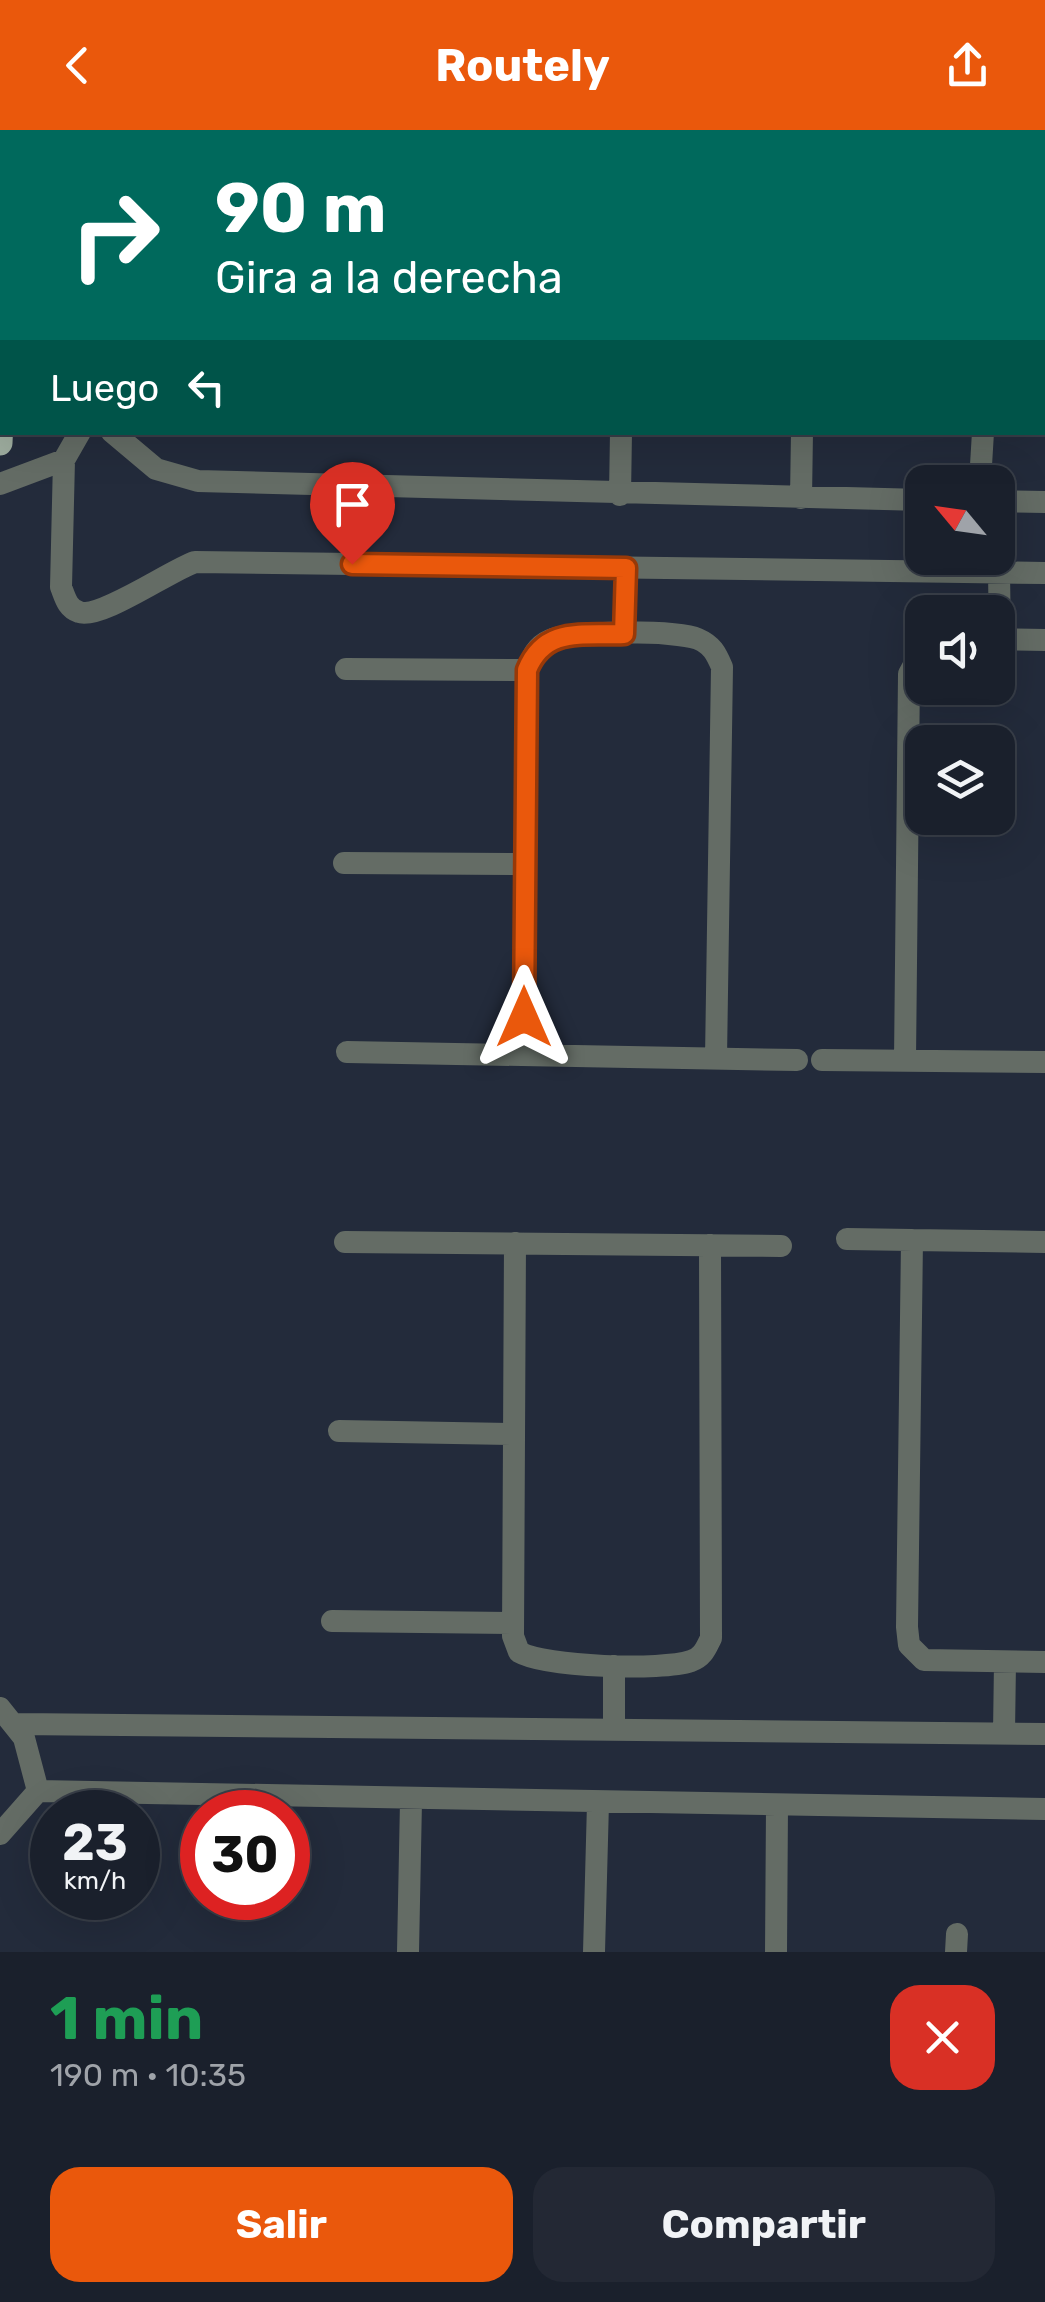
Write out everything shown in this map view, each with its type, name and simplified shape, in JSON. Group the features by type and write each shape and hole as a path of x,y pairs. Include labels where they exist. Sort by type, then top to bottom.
{"street":[{"path":"78,435 64,460 62,587 67,604 80,613 98,612 168,571 195,562 905,571"},
{"path":"620,495 621,435"},
{"path":"801,498 802,435"},
{"path":"981,465 983,435"},
{"path":"115,437 156,469 198,481 905,500"},
{"path":"0,484 64,460"},
{"path":"1015,502 1045,502"},
{"path":"624,634 626,568"},
{"path":"1015,572 1045,573"},
{"path":"524,1055 527,670 535,650 552,638 624,634 694,637 713,648 722,667 716,1058"},
{"path":"1015,639 1045,640"},
{"path":"346,670 527,670"},
{"path":"905,1060 909,705"},
{"path":"344,863 525,864"},
{"path":"348,1052 797,1060"},
{"path":"822,1060 1045,1062"},
{"path":"847,1238 1045,1242"},
{"path":"912,1240 909,1645 924,1660 1045,1662"},
{"path":"344,1242 782,1246"},
{"path":"516,1243 513,1624 519,1652 535,1661 614,1666 690,1662 704,1654 711,1638 710,1245"},
{"path":"338,1431 514,1434"},
{"path":"332,1621 513,1624"},
{"path":"1004,1733 1005,1662"},
{"path":"614,1666 614,1728"},
{"path":"38,1790 8,1716 1045,1734"},
{"path":"160,1794 1045,1809"},
{"path":"0,1834 30,1800"},
{"path":"408,1952 411,1801"},
{"path":"594,1952 598,1804"},
{"path":"776,1952 777,1806"}],"route":[{"path":"352,564 626,568 624,634 552,638 535,650 527,670 524,1017"}]}
